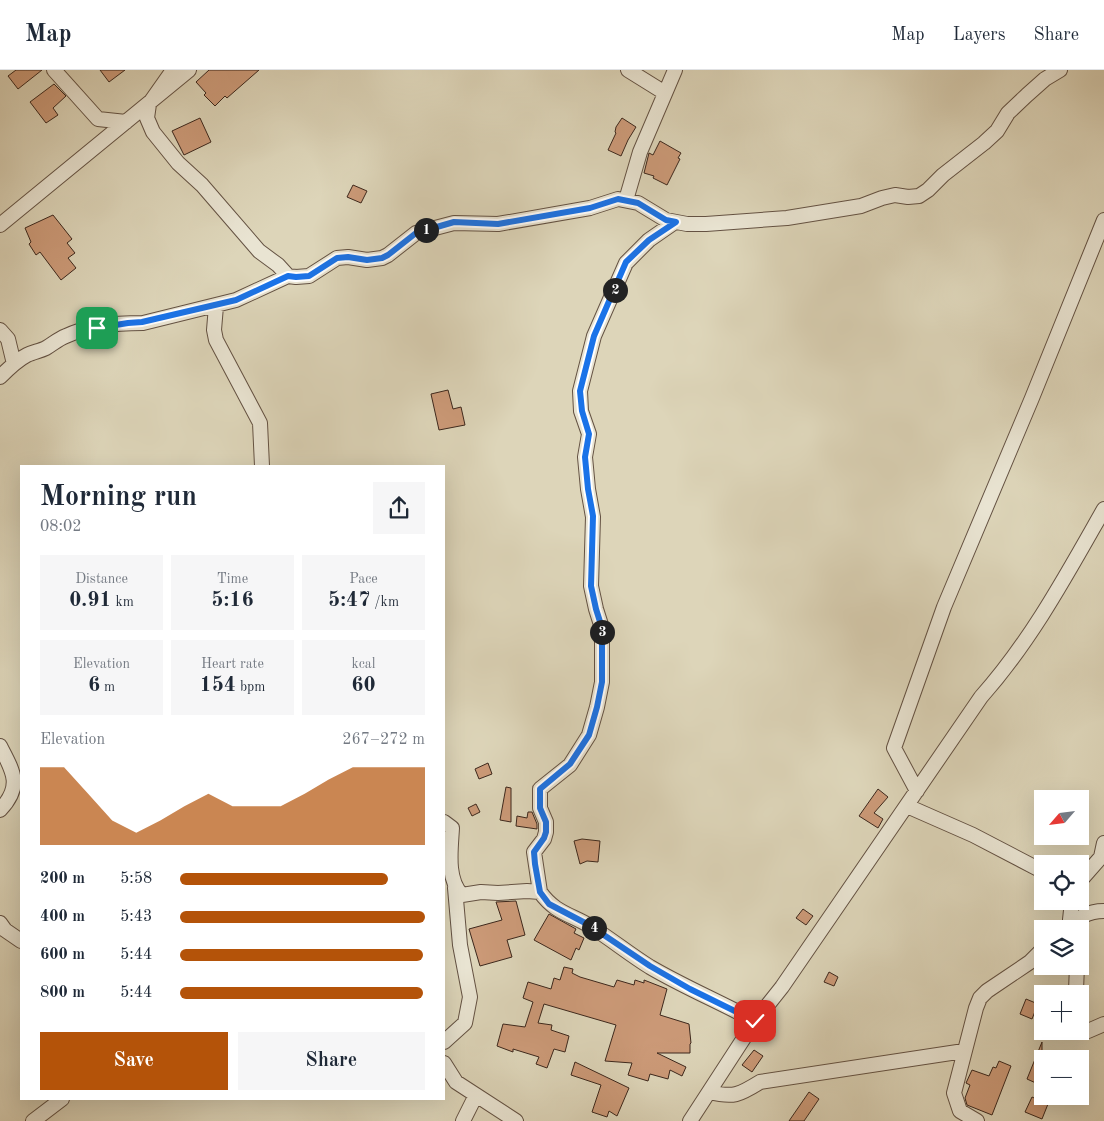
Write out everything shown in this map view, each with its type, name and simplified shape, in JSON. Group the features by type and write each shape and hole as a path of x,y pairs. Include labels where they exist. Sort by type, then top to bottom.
{"street":[{"path":"54,70 98,119 126,122"},
{"path":"173,70 149,104 147,118 153,132 178,163 202,185 259,251 278,265 288,276"},
{"path":"0,226 189,70"},
{"path":"628,70 665,93"},
{"path":"626,200 640,152 675,70"},
{"path":"0,377 26,356 47,348 68,334 105,326 142,322 216,306 236,300 288,276 309,276 337,258 348,257 367,260 382,258 416,233 454,222 498,224 590,208 618,199 638,203 666,220 687,224 706,224 787,218 861,206 895,195 918,196 928,190 943,175 997,131 1008,113 1045,79 1060,70"},
{"path":"917,791 894,748 944,608 1104,220"},
{"path":"676,222 649,240 626,262 594,336 580,391 582,411 589,434 585,457 593,516 591,586 602,628 602,682 589,735 570,764 540,789 540,808 546,822 546,827 544,838 534,852 540,892 549,904 589,925 650,966 690,989 755,1021"},
{"path":"216,306 214,330 216,340 260,423 262,465"},
{"path":"0,330 8,339 14,364"},
{"path":"690,1121 755,1021 782,987 981,697 1017,654 1104,509"},
{"path":"0,746 14,775 15,785 6,804 0,810"},
{"path":"907,806 973,834 1034,867"},
{"path":"445,823 452,828 451,858 460,945 470,997 465,1023 445,1041"},
{"path":"1089,871 1101,857 1104,843"},
{"path":"455,888 462,895 481,892 540,892"},
{"path":"1078,920 1086,913 1104,911"},
{"path":"0,923 20,940"},
{"path":"977,1121 960,1111 954,1093 980,998 1002,979 1034,958"},
{"path":"1089,1031 1104,1024"},
{"path":"709,1092 726,1096 741,1094 760,1082 964,1051"},
{"path":"445,1065 456,1082 516,1121"},
{"path":"463,1121 476,1095"},
{"path":"33,1121 61,1100"}],"building":[{"path":"16,70 42,70 18,89 8,76"},
{"path":"100,70 125,70 109,82"},
{"path":"209,70 259,70 215,106 204,95 206,93 196,82"},
{"path":"54,84 66,96 53,108 58,115 46,123 30,102"},
{"path":"200,118 211,142 184,155 172,131"},
{"path":"622,118 636,127 621,156 608,150 616,133 616,127"},
{"path":"660,141 681,153 667,185 653,178 654,176 644,173 649,153 653,155"},
{"path":"353,185 367,191 361,203 347,197"},
{"path":"53,215 72,239 67,243 75,253 68,258 76,268 61,280 40,252 36,255 29,244 31,242 25,228"},
{"path":"448,390 453,409 461,407 465,425 439,430 431,394"},
{"path":"488,763 492,774 479,779 475,769"},
{"path":"506,787 511,788 511,822 500,820"},
{"path":"878,789 888,797 874,813 883,819 878,828 859,816"},
{"path":"476,804 480,812 472,816 468,808"},
{"path":"528,812 532,812 537,829 516,826 517,816 527,818"},
{"path":"582,839 600,841 598,862 587,861 580,864 574,841"},
{"path":"516,901 525,935 507,940 512,957 480,966 469,929 502,920 496,902"},
{"path":"803,909 813,916 806,925 796,918"},
{"path":"549,914 576,929 574,933 584,938 579,950 576,948 571,960 534,940"},
{"path":"564,967 573,969 572,973 580,977 614,987 617,980 634,985 635,980 644,983 644,980 667,989 660,1015 689,1024 690,1053 657,1053 686,1067 682,1076 670,1070 668,1079 650,1074 648,1081 628,1075 632,1063 605,1061 616,1025 544,1004 538,1023 552,1025 551,1030 569,1036 565,1052 554,1049 547,1068 536,1064 539,1057 513,1049 513,1052 497,1046 503,1024 525,1027 533,1002 523,998 528,982 551,989 554,978 560,980"},
{"path":"829,972 838,977 834,986 824,982"},
{"path":"1026,999 1034,1002 1032,1019 1020,1014"},
{"path":"754,1050 763,1056 752,1072 742,1065"},
{"path":"999,1061 1011,1066 992,1115 967,1105 965,1098 970,1085 966,1083 972,1070 989,1076 993,1067 996,1068"},
{"path":"575,1062 629,1088 617,1116 609,1111 607,1117 592,1112 601,1085 571,1075"},
{"path":"1034,1062 1034,1082 1027,1079"},
{"path":"809,1092 819,1099 804,1121 789,1121"},
{"path":"1032,1097 1034,1098 1034,1105 1048,1105 1042,1119 1025,1112"}],"route":[{"path":"97,328 142,322 216,306 236,300 288,276 309,276 337,258 348,257 367,260 382,258 416,233 454,222 498,224 590,208 618,199 638,203 666,220 676,222 649,240 626,262 594,336 580,391 582,411 589,434 585,457 593,516 591,586 602,628 602,682 589,735 570,764 540,789 540,808 546,822 546,832 534,852 535,864 540,892 549,904 589,925 650,966 690,989 720,1002 755,1021"}]}
